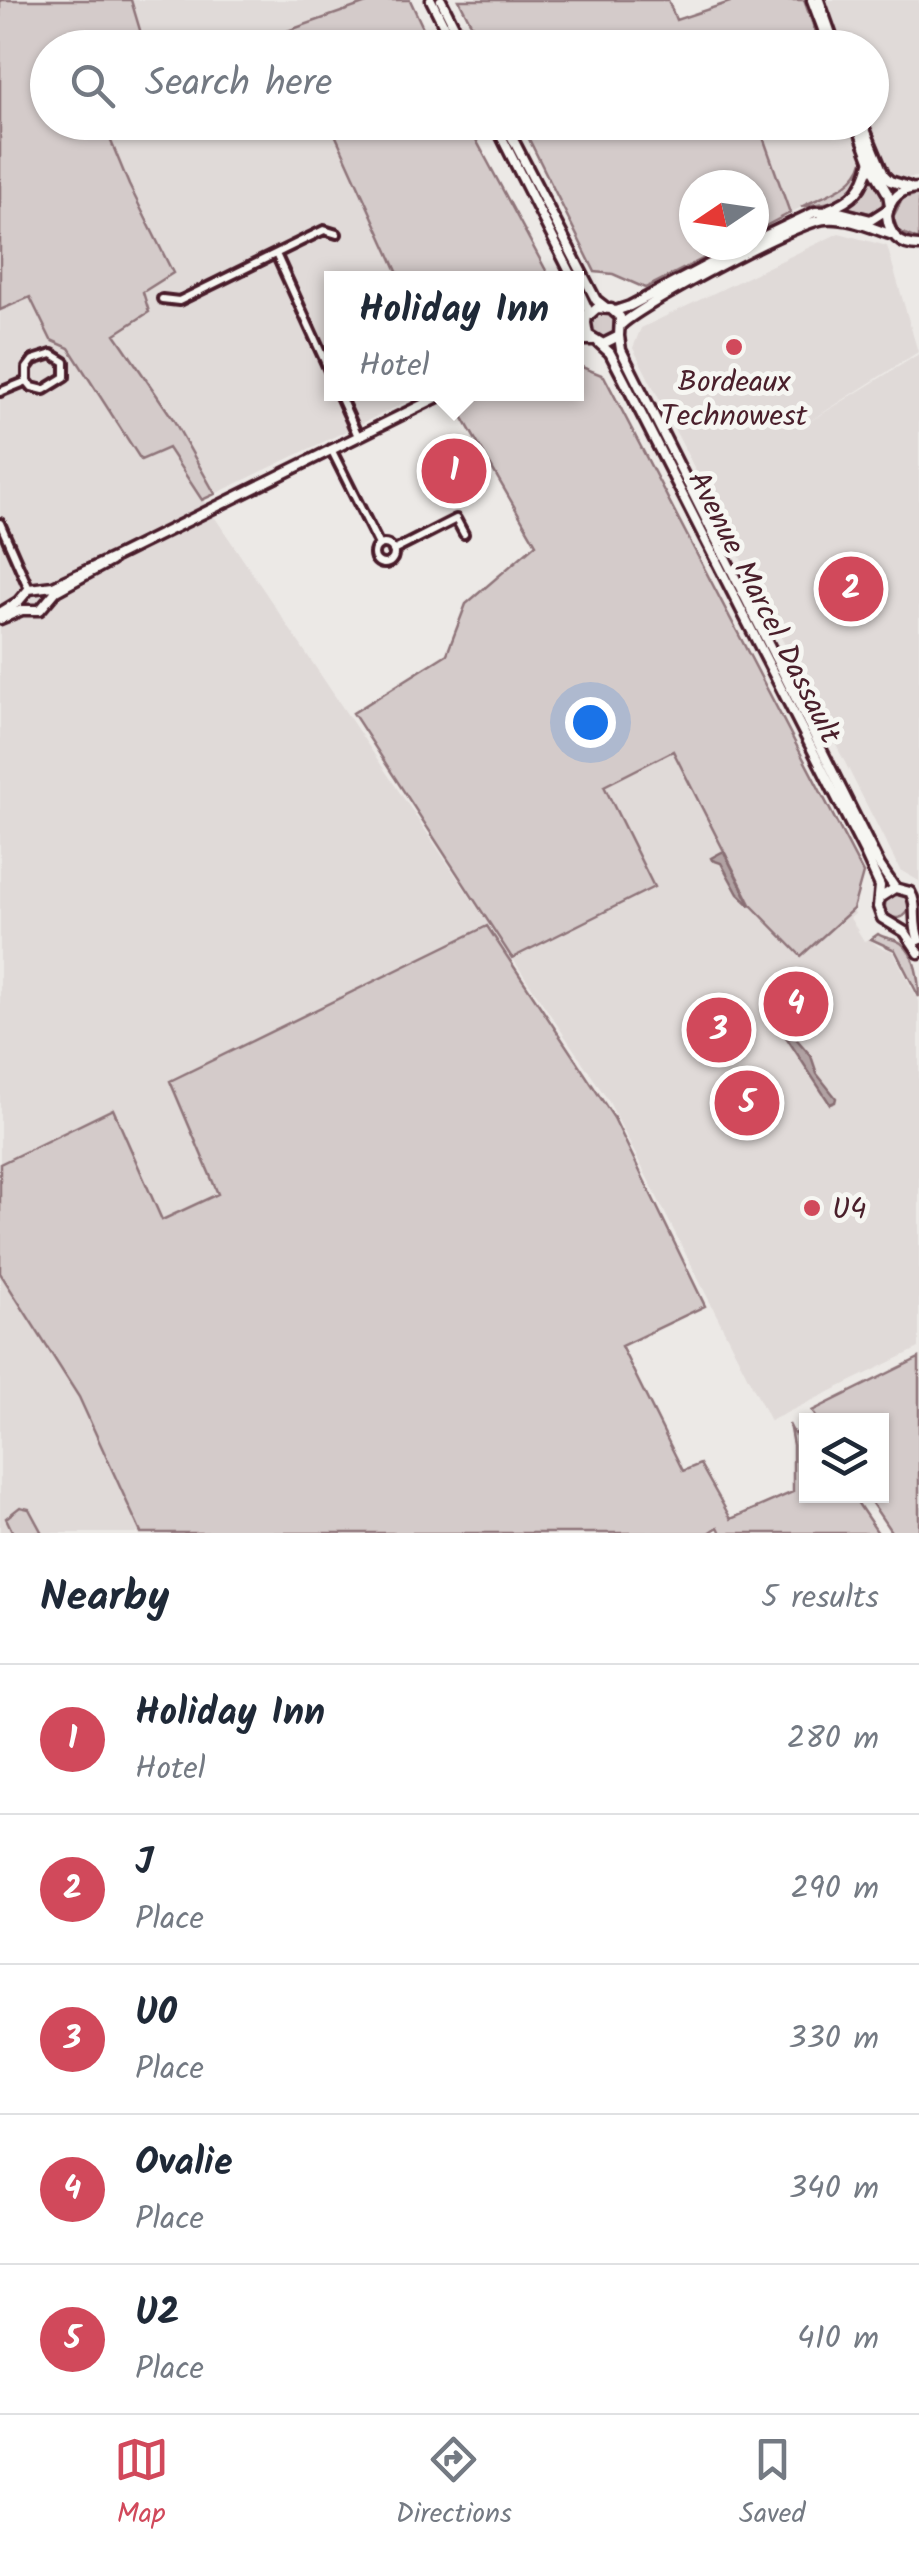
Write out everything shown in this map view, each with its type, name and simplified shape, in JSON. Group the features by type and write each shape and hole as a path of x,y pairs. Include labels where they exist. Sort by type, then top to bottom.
{"main road":[{"path":"431,0 446,30"},
{"path":"441,0 456,30"},
{"path":"816,0 826,30"},
{"path":"503,140 569,271"},
{"path":"513,140 581,271"},
{"path":"864,140 870,162 888,194 888,223 893,235"},
{"path":"867,140 890,181 916,188"},
{"path":"769,234 806,215 844,204 862,186 870,162"},
{"path":"825,210 871,220 903,191 916,188"},
{"path":"584,341 612,342 619,336 622,324 634,314 810,222 836,219 919,246"},
{"path":"584,321 597,308 630,306 717,260"},
{"path":"584,277 596,300 622,324"},
{"path":"584,298 586,329 596,342"},
{"name":"Avenue Marcel Dassault","path":"619,336 621,350 726,561 880,866 895,888"},
{"name":"Avenue Marcel Dassault","path":"596,342 615,362 767,656 866,854 881,897"},
{"path":"0,616 40,610 56,591 118,556 430,401"},
{"path":"0,616 29,588 40,589 118,556"},
{"path":"40,589 46,602"},
{"path":"22,598 29,610"},
{"path":"919,940 914,896 906,889 895,888 881,897 879,913 910,937 919,953"},
{"path":"896,926 914,918"}],"street":[{"path":"162,299 179,302 324,230 337,234"},
{"path":"276,254 324,359"},
{"path":"44,355 58,355 65,362 66,377 58,384 39,390 26,380 29,364 44,355"},
{"path":"0,392 26,380"},
{"path":"342,401 358,436"},
{"path":"331,449 379,546"},
{"path":"393,550 456,520 464,534"},
{"path":"0,523 29,588"},
{"path":"379,546 388,545 393,550"},
{"path":"379,546 374,554 379,562 391,561 393,550"}],"shaded area":[{"path":"0,0 131,0 140,30 30,30 30,140 111,140 173,273 143,292 149,312 115,334 173,419 215,494 202,500 168,448 141,460 69,348 51,340 30,297 0,310"},
{"path":"131,0 375,0 292,30 140,30"},
{"path":"375,0 410,0 424,30 290,30"},
{"path":"459,0 668,0 676,20 736,0 804,0 815,30 474,30"},
{"path":"827,0 919,0 919,177 891,174 877,140 889,140 889,30 837,30"},
{"path":"111,140 338,140 397,271 324,271 324,401 408,401 215,494 173,419 115,333 148,312 129,185"},
{"path":"338,140 476,140 546,271 397,271"},
{"path":"529,140 764,140 790,213 769,224 769,170 679,170 679,260 700,260 645,288 613,274 595,272"},
{"path":"764,140 855,140 863,161 861,170 847,184 790,213"},
{"path":"863,161 866,171 855,191 840,200 801,207 846,184"},
{"path":"870,176 884,197 881,210 870,213 842,207 859,195"},
{"path":"919,194 916,239 898,231 893,217 903,198"},
{"path":"839,233 887,246 918,352 796,430 919,354 919,881 900,870 633,348 641,328"},
{"path":"30,297 51,340 69,348 141,460 168,448 489,925 171,1081 218,1194 163,1221 113,1109 0,1164 0,310"},
{"path":"603,313 612,317 616,326 612,335 603,339 594,335 590,326 594,317"},
{"path":"584,368 604,376 863,873 853,909 801,956 752,906 673,751 604,786 654,887 512,958 353,713 447,654 466,604 536,544 453,401 584,401"},
{"path":"673,751 752,906 800,956 853,909 855,914 850,918 864,941 869,939 893,951 919,1002 919,1348 770,1421 608,1100 512,958 654,887 604,786"},
{"path":"722,852 751,906 738,894 721,863 712,860"},
{"path":"897,894 906,897 906,915 897,918 888,915 885,906 888,897"},
{"path":"487,926 614,1118 705,1306 621,1346 683,1471 700,1464 731,1519 793,1492 789,1424 794,1434 799,1432 799,1503 858,1503 878,1533 721,1533 718,1527 709,1533 141,1533 79,1397 0,1273 0,1164 113,1109 162,1220 218,1194 170,1081"},
{"path":"878,934 901,943 910,954 919,997 895,950 871,939"},
{"path":"771,1014 811,1056 817,1074 836,1098 835,1102 830,1104"},
{"path":"0,1273 79,1397 141,1533 0,1533"},
{"path":"919,1358 919,1533 892,1533 872,1503 889,1503 889,1413 812,1411"},
{"path":"20,1507 29,1509 42,1533 13,1533 6,1518"}],"place":[{"name":"Bordeaux Technowest","path":"734,347"},
{"name":"Holiday Inn","path":"454,471"},
{"name":"J","path":"851,589"},
{"name":"Ovalie","path":"796,1004"},
{"name":"U0","path":"719,1030"},
{"name":"U2","path":"747,1103"},
{"name":"U4","path":"812,1208"}]}
